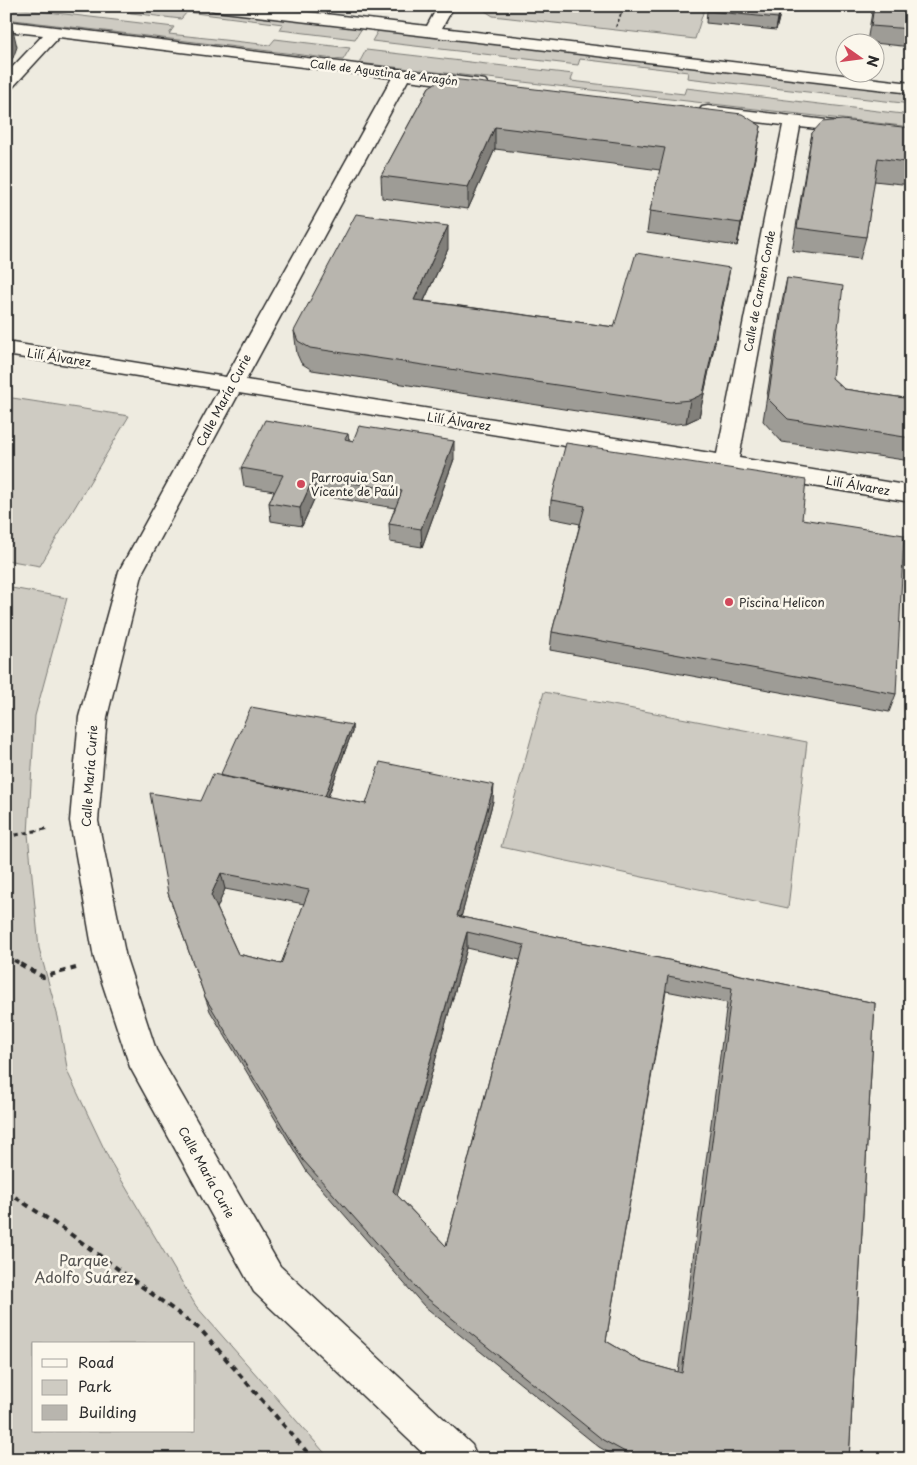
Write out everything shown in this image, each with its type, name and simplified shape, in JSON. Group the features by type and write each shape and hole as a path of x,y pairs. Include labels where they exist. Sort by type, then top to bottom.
{"street":[{"path":"215,6 911,88"},
{"path":"432,32 446,6"},
{"name":"Calle de Agustina de Aragón","path":"6,26 500,86"},
{"path":"6,84 55,32"},
{"name":"Calle María Curie","path":"402,75 230,385 130,571 93,717 84,821 110,958 142,1056 267,1279 458,1459"},
{"path":"695,109 911,135"},
{"name":"Calle de Carmen Conde","path":"727,462 792,120"},
{"name":"Lilí Álvarez","path":"6,348 230,385 727,462 911,494"}],"path":[{"path":"6,837 84,821"},
{"path":"6,956 43,977 110,958"},
{"path":"6,1191 69,1233 201,1330 314,1459"}],"green space":[{"path":"74,6 178,6 362,28 355,39 280,30 283,24 187,12 181,19"},
{"path":"483,6 705,6 695,39 493,16 482,9"},
{"path":"6,7 174,27 169,34 270,45 275,39 350,48 343,60 6,19"},
{"path":"379,29 911,91 911,104 687,78 688,72 580,59 578,65 372,41"},
{"path":"366,50 573,74 571,81 684,94 686,88 911,115 911,127 359,63"},
{"path":"6,397 129,416 40,566 6,560"},
{"name":"Parque Adolfo Suárez","path":"6,587 67,598 35,716 28,834 39,948 58,1017 68,1073 109,1159 196,1306 330,1459 6,1459"},
{"path":"544,692 807,742 788,908 501,847"}],"building":[{"path":"710,6 781,6 778,18 707,11"},
{"path":"874,6 911,6 911,29 871,26"},
{"path":"6,27 13,30 6,44"},
{"path":"452,79 742,114 761,126 741,223 650,211 665,148 495,127 468,187 381,176 429,87 440,80"},
{"path":"842,120 911,128 911,163 878,158 866,237 797,228 812,133 822,122"},
{"path":"356,214 448,226 414,300 614,327 636,253 730,268 703,394 690,400 670,402 310,348 298,341 294,331"},
{"path":"787,278 843,286 832,378 844,389 911,399 911,438 788,419 768,399"},
{"path":"265,420 348,434 345,439 353,441 359,426 454,441 421,529 389,524 402,491 314,477 300,508 269,503 283,475 241,468"},
{"name":"Piscina Helicon","path":"566,443 806,480 802,519 904,535 896,694 552,632 585,506 551,500"},
{"path":"251,707 352,725 325,796 220,776"},
{"path":"380,762 494,785 457,916 875,1003 849,1459 638,1459 603,1440 423,1295 303,1160 205,997 168,893 150,793 201,801 213,774 366,804","holes":["221,873 309,890 281,964 238,954 211,895","467,932 524,945 446,1246 393,1191","668,976 732,988 682,1373 642,1362 606,1341"]}],"place":[{"name":"Parroquia San Vicente de Paúl","path":"301,484"},
{"name":"Piscina Helicon","path":"729,602"}]}
